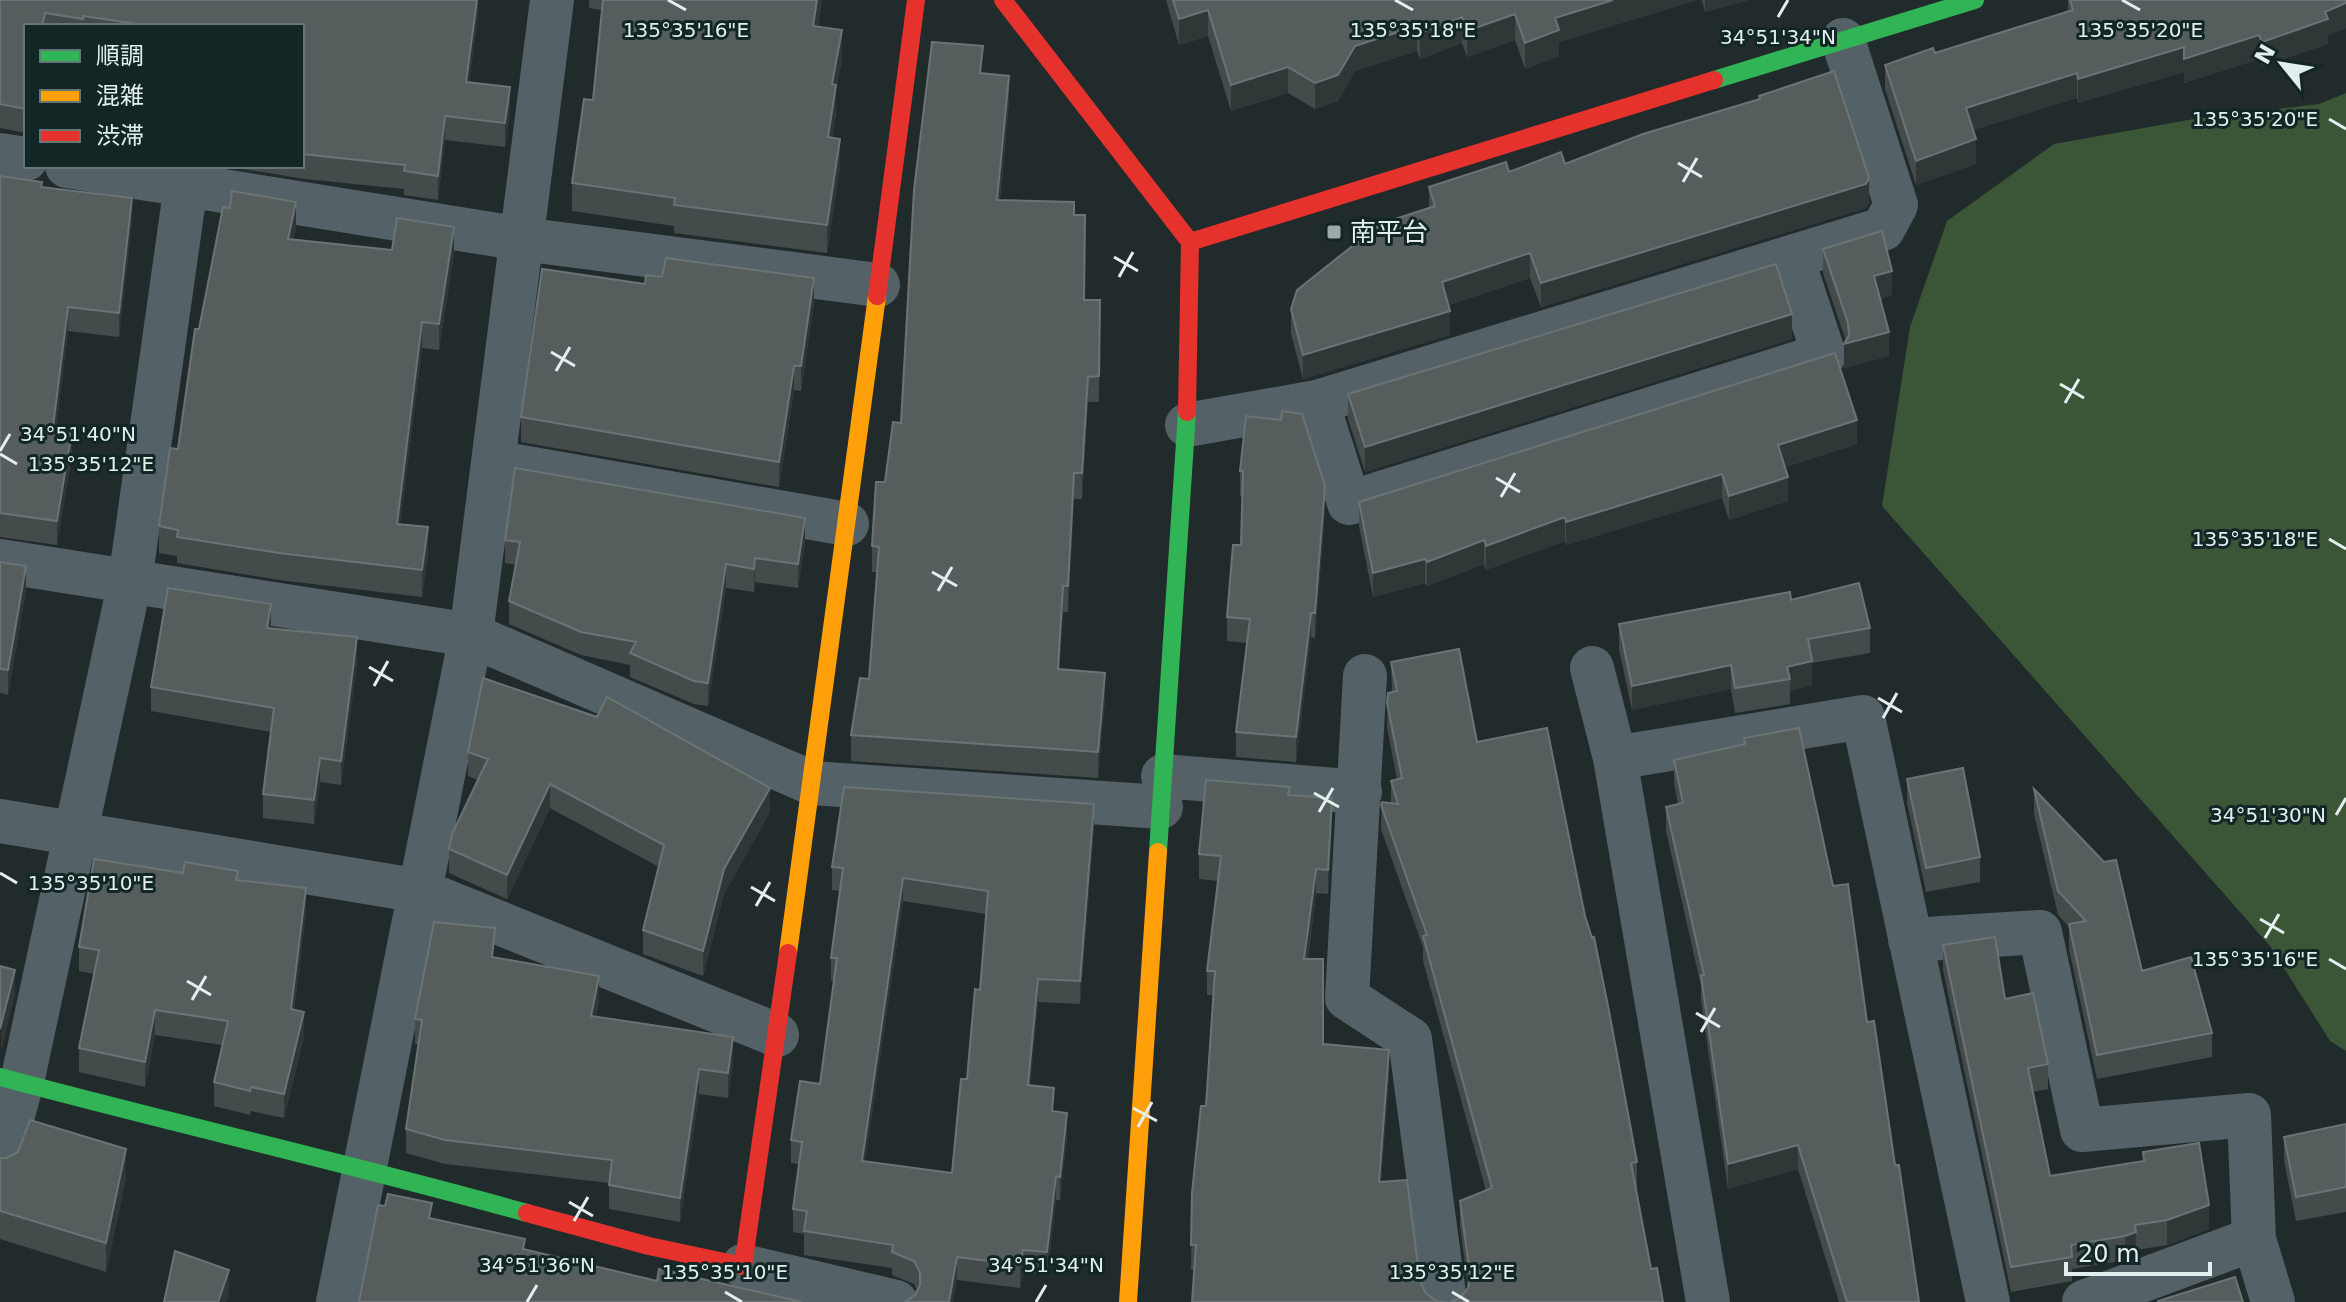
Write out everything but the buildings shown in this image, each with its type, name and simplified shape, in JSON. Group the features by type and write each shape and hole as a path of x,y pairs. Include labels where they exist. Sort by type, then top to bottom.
{"street":[{"path":"338,1302 471,635 552,0"},
{"path":"743,1266 812,783 916,0"},
{"path":"1003,0 1190,242 1187,425 1128,1302"},
{"path":"1190,242 1975,0"},
{"path":"1187,425 1317,402 1883,229 1896,205 1843,40"},
{"path":"0,155 24,159"},
{"path":"80,168 522,239 878,285"},
{"path":"0,1163 11,1080 74,834 130,581 186,185"},
{"path":"1317,402 1349,503 1824,355 1792,258"},
{"path":"493,462 847,524"},
{"path":"0,561 471,635 812,783 1162,792 1360,792"},
{"path":"1592,668 1615,758 1708,1302"},
{"path":"1365,676 1347,998 1410,1039 1445,1302"},
{"path":"1615,758 1863,717 1988,1302"},
{"path":"0,821 420,891 777,1035"},
{"path":"1910,940 2040,932 2082,1130 2249,1115 2254,1239 2273,1302"},
{"path":"11,1080 365,1168 649,1246 896,1302"},
{"path":"2084,1302 2254,1239"}],"green space":[{"path":"2346,93 2346,1051 2330,1041 2270,946 1882,506 1910,327 1947,221 2054,144 2194,119 2319,104"}],"traffic: fast":[{"path":"1714,80 1975,0"},
{"path":"1158,852 1187,412"},
{"path":"0,1077 527,1213"}],"traffic: slow":[{"path":"788,953 877,296"},
{"path":"1128,1302 1158,852"}],"traffic: jam":[{"path":"877,296 916,0"},
{"path":"1003,0 1190,242 1187,412"},
{"path":"1190,242 1714,80"},
{"path":"527,1213 649,1246 743,1266 788,953"}],"place":[{"name":"南平台","path":"1334,232"}]}
